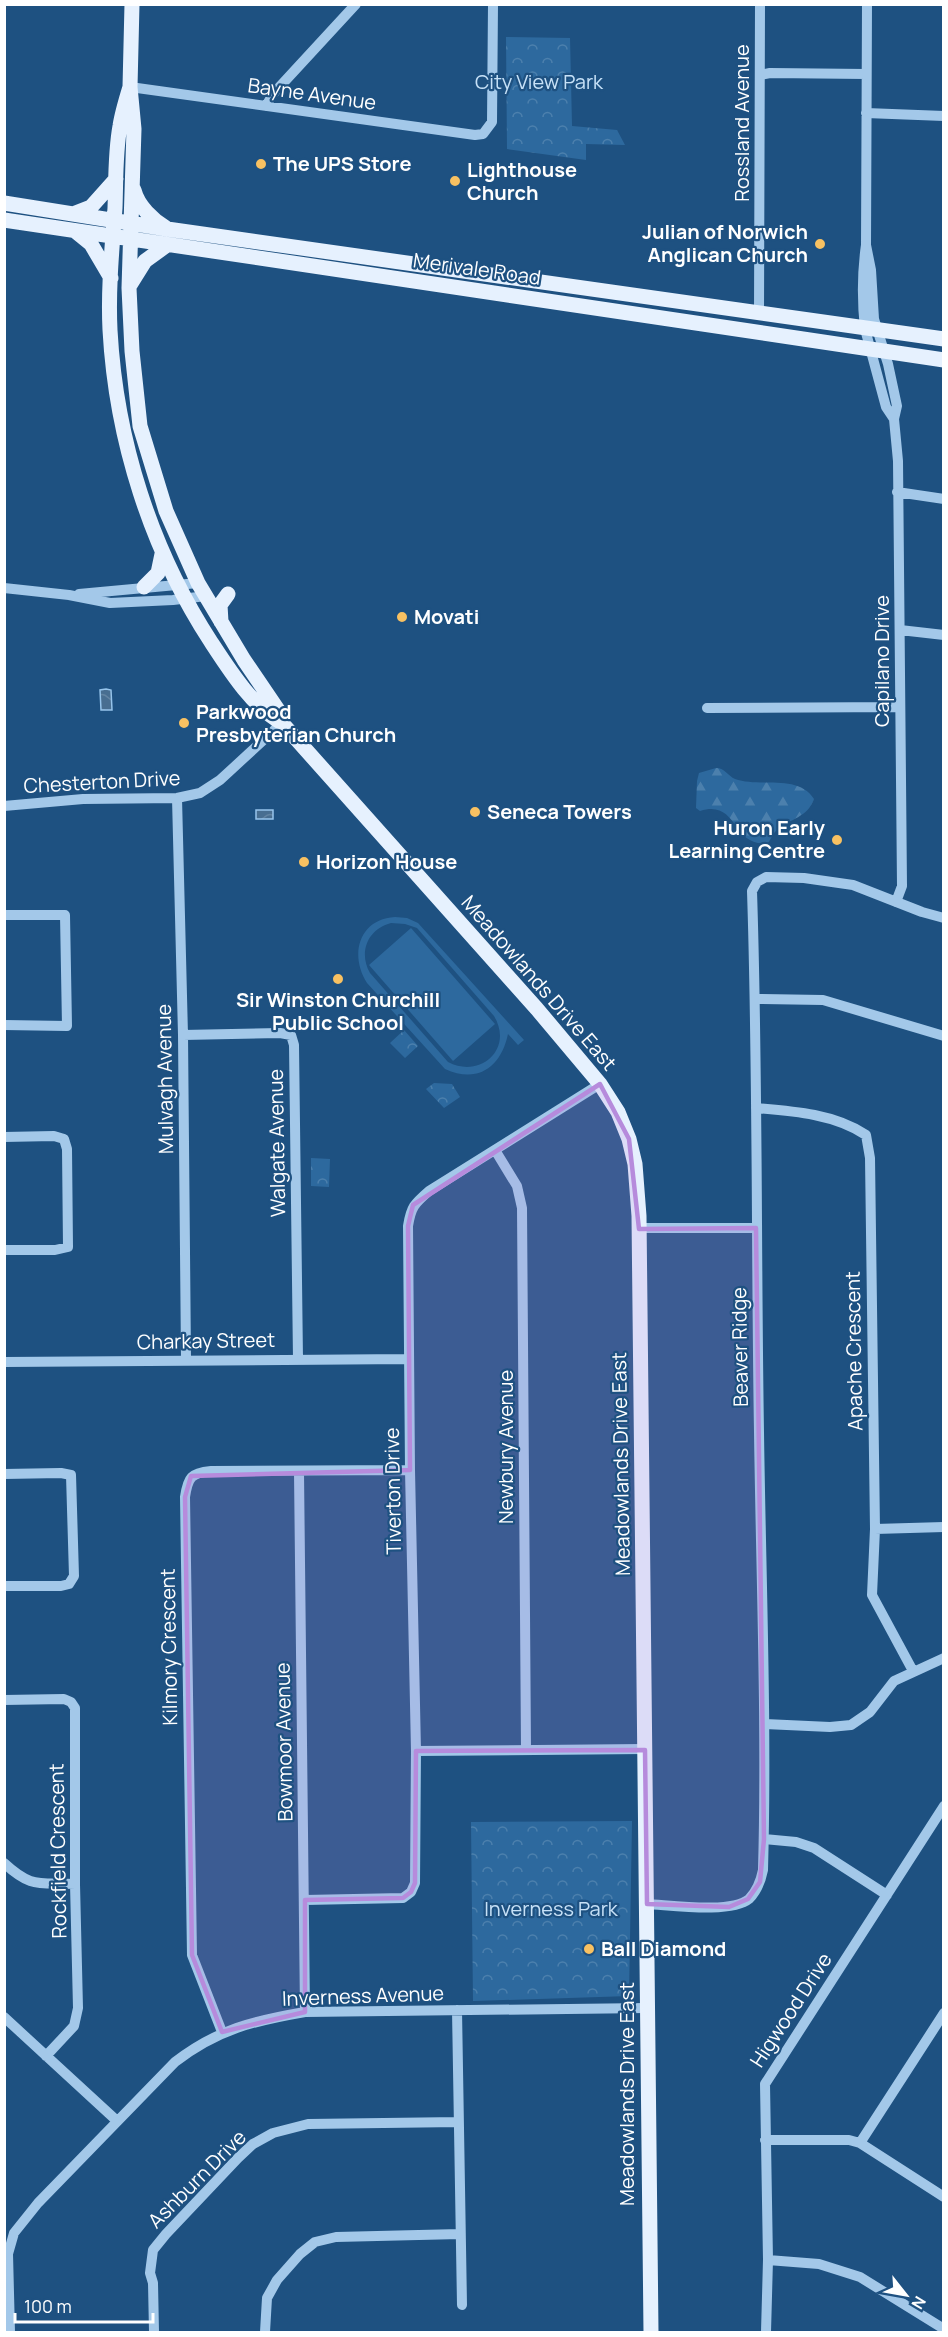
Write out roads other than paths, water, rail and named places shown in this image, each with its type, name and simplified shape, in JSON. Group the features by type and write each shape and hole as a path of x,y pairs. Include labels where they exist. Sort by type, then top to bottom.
{"main road":[{"path":"130,87 132,4"},
{"name":"Meadowlands Drive East","path":"130,87 119,127 110,330 116,386 127,441 140,491 162,554 185,599 230,671 270,716 282,723 537,1010 600,1084 618,1112 629,1139 638,1188 639,1228 651,2332"},
{"name":"Meadowlands Drive East","path":"130,87 134,129 129,288 132,351 140,426 166,511 202,589 278,710 282,723"},
{"path":"72,215 91,207 116,179"},
{"path":"129,288 145,261 167,237 135,197 133,188"},
{"name":"Merivale Road","path":"4,203 72,215 113,229"},
{"name":"Merivale Road","path":"4,220 75,231 113,229 131,231 541,300 944,360"},
{"path":"75,231 91,244 111,278"},
{"name":"Merivale Road","path":"167,237 548,283 944,339"},
{"path":"541,300 548,283"},
{"path":"144,587 158,573 162,554"},
{"path":"221,622 220,605 228,594"}],"street":[{"path":"266,106 273,94 356,4"},
{"name":"Bayne Avenue","path":"130,87 475,135 488,131 492,122 493,4"},
{"name":"Rossland Avenue","path":"759,313 760,4"},
{"name":"Capilano Drive","path":"867,4 866,245 862,271 871,330 877,350 888,363 897,406 894,419 898,461 902,886 896,902"},
{"path":"760,75 770,73 866,74"},
{"path":"866,113 944,116"},
{"path":"897,492 944,499"},
{"path":"69,595 177,585 202,589"},
{"path":"4,588 69,595 110,603 185,599 202,589"},
{"path":"900,630 944,635"},
{"path":"707,708 899,707"},
{"name":"Chesterton Drive","path":"4,806 83,799 177,798 200,794 220,780 282,723"},
{"name":"Mulvagh Avenue","path":"177,798 183,1035 186,1359"},
{"name":"Beaver Ridge","path":"646,1904 729,1907 748,1899 760,1882 763,1870 765,1724 756,1228 756,999 752,891 757,882 766,877 804,878 853,885 944,918"},
{"path":"4,915 65,915 67,1026 4,1025"},
{"path":"756,999 823,1000 944,1036"},
{"name":"Walgate Avenue","path":"183,1035 280,1033 291,1035 294,1045 298,1359"},
{"name":"Tiverton Drive","path":"306,1899 403,1898 411,1892 415,1883 416,1751 408,1359 408,1226 413,1205 429,1191 600,1084"},
{"name":"Apache Crescent","path":"756,1108 802,1112 854,1127 866,1135 870,1158 874,1529 872,1594 912,1671"},
{"path":"4,1137 54,1136 64,1139 68,1149 69,1232 68,1247 56,1250 4,1250"},
{"name":"Newbury Avenue","path":"495,1150 517,1186 522,1208 526,1749"},
{"path":"639,1228 756,1228"},
{"name":"Charkay Street","path":"4,1362 408,1359"},
{"name":"Kilmory Crescent","path":"222,2032 192,1955 185,1497 191,1476 200,1472 410,1470"},
{"name":"Bowmoor Avenue","path":"299,1472 302,1768 306,1899 305,2012"},
{"path":"4,1474 61,1473 70,1475 74,1576 69,1584 61,1586 4,1586"},
{"path":"874,1529 944,1527"},
{"path":"765,1724 830,1727 851,1725 870,1712 894,1681 944,1658"},
{"name":"Rockfield Crescent","path":"4,1700 64,1699 71,1701 75,1708 77,2018 74,2026 46,2056"},
{"path":"416,1751 645,1749"},
{"name":"Higwood Drive","path":"766,2332 768,2260 765,2084 944,1806"},
{"path":"764,1839 796,1842 814,1848 887,1895"},
{"path":"4,1863 32,1883 75,1884"},
{"name":"Inverness Avenue","path":"10,2332 8,2254 14,2233 26,2216 116,2120 175,2062 193,2048 222,2032 265,2019 305,2012 648,2008"},
{"path":"457,2010 462,2305"},
{"path":"860,2143 944,2013"},
{"path":"4,2017 116,2120"},
{"name":"Ashburn Drive","path":"154,2332 153,2283 150,2272 153,2250 253,2144 273,2133 308,2124 459,2122"},
{"path":"765,2140 849,2140 860,2143 944,2197"},
{"path":"265,2332 267,2298 277,2280 300,2254 315,2242 336,2237 460,2234"},
{"path":"768,2260 819,2264 860,2277 944,2329"}],"water":[{"path":"100,690 111,690 112,710 101,710"},
{"path":"256,810 273,810 273,819 256,819"}],"place":[{"name":"The UPS Store","path":"261,164"},
{"name":"Lighthouse Church","path":"455,181"},
{"name":"Julian of Norwich Anglican Church","path":"820,244"},
{"name":"Movati","path":"402,617"},
{"name":"Parkwood Presbyterian Church","path":"184,723"},
{"name":"Seneca Towers","path":"475,812"},
{"name":"Huron Early Learning Centre","path":"837,840"},
{"name":"Horizon House","path":"304,862"},
{"name":"Sir Winston Churchill Public School","path":"338,979"},
{"name":"Ball Diamond","path":"589,1949"}],"park label":[{"name":"City View Park","path":"539,82"},
{"name":"Inverness Park","path":"551,1909"}]}
